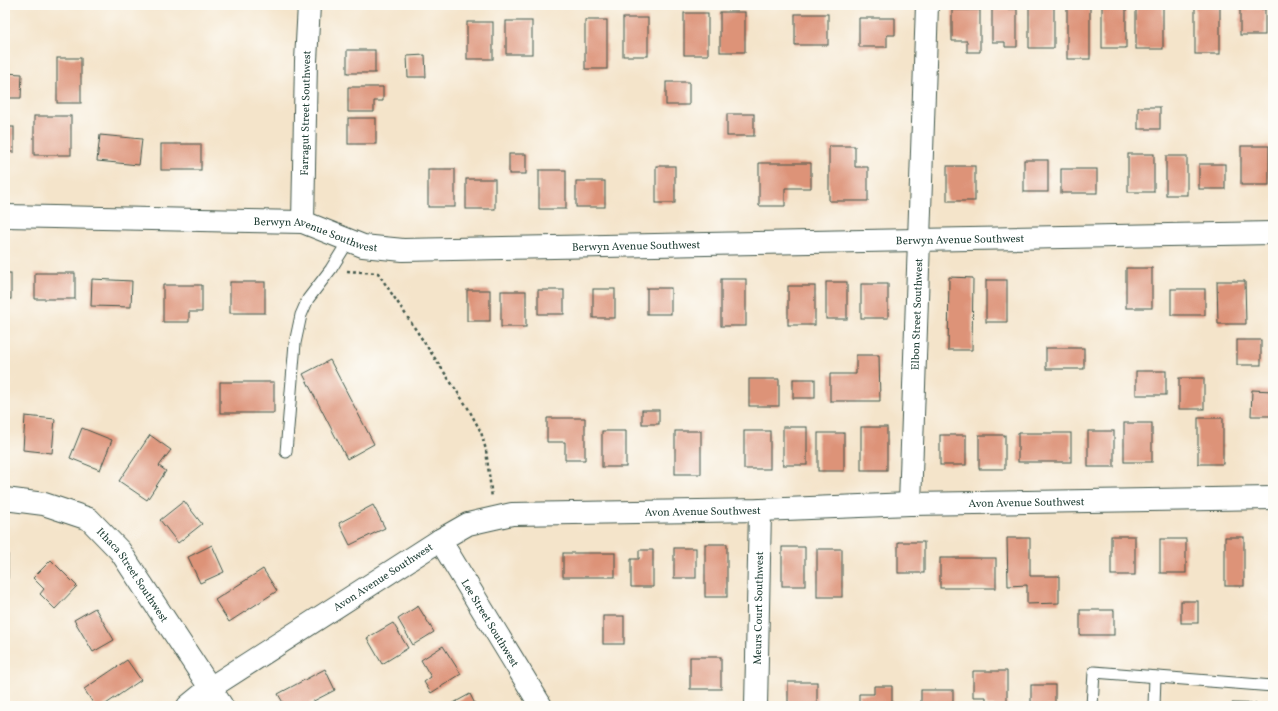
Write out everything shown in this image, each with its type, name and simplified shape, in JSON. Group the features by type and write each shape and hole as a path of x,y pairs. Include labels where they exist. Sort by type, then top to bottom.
{"street":[{"name":"Farragut Street Southwest","path":"303,222 306,61 309,5"},
{"name":"Elbon Street Southwest","path":"910,504 927,5"},
{"name":"Berwyn Avenue Southwest","path":"5,216 303,222 363,246 402,250 1273,233"},
{"name":"Avon Avenue Southwest","path":"188,706 210,688 440,540 468,524 512,514 760,510 910,504 1273,498"},
{"name":"Ithaca Street Southwest","path":"5,499 44,504 89,519 120,551 222,706"},
{"name":"Meurs Court Southwest","path":"756,706 760,510"},
{"name":"Lee Street Southwest","path":"440,540 541,706"}],"lane":[{"path":"286,452 295,343 301,315 308,299 331,269 349,240"},
{"path":"1092,706 1094,672 1273,686"},
{"path":"1154,706 1155,677"}],"path":[{"path":"331,269 378,273 468,408 481,432 486,450 492,498"}],"building":[{"path":"1029,5 1054,5 1054,48 1029,48"},
{"path":"1136,5 1163,5 1163,49 1136,49"},
{"path":"1195,5 1220,5 1220,54 1195,54"},
{"path":"1067,6 1090,6 1090,59 1067,59"},
{"path":"1102,6 1126,6 1126,48 1102,48"},
{"path":"992,9 1017,9 1017,47 1005,47 1005,42 992,42"},
{"path":"1240,9 1265,9 1265,35 1240,35"},
{"path":"952,10 980,10 980,52 967,52 967,41 952,41"},
{"path":"720,12 745,12 745,52 720,52"},
{"path":"684,13 708,13 708,55 684,55"},
{"path":"795,14 828,14 828,45 795,45"},
{"path":"623,18 648,18 648,56 623,56"},
{"path":"859,18 895,18 895,35 887,35 887,47 859,47"},
{"path":"585,20 607,20 607,69 585,69"},
{"path":"506,21 532,21 532,54 506,54"},
{"path":"467,22 493,22 493,59 467,59"},
{"path":"347,50 375,50 375,73 347,73"},
{"path":"425,55 426,77 408,77 407,56"},
{"path":"57,58 81,58 81,103 57,103"},
{"path":"5,73 22,74 21,98 5,98"},
{"path":"666,82 689,82 689,105 666,105"},
{"path":"348,87 383,87 383,101 374,101 374,112 348,112"},
{"path":"1138,107 1160,107 1160,129 1138,129"},
{"path":"727,114 754,114 754,136 727,136"},
{"path":"34,116 71,116 71,155 34,155"},
{"path":"348,118 376,118 376,144 348,144"},
{"path":"5,127 14,127 14,152 5,152"},
{"path":"100,135 142,139 139,165 97,161"},
{"path":"161,144 201,144 201,170 161,170"},
{"path":"829,146 855,146 855,167 868,167 868,201 829,201"},
{"path":"1241,146 1269,146 1269,185 1241,185"},
{"path":"509,154 526,154 526,174 509,174"},
{"path":"1128,154 1154,154 1154,192 1128,192"},
{"path":"1166,156 1187,156 1187,195 1166,195"},
{"path":"1024,160 1048,160 1048,192 1024,192"},
{"path":"759,163 811,163 811,188 785,188 785,206 759,206"},
{"path":"1199,164 1225,164 1225,189 1199,189"},
{"path":"656,166 675,166 675,203 656,203"},
{"path":"947,166 975,166 975,201 947,201"},
{"path":"428,169 455,169 455,207 428,207"},
{"path":"1061,169 1097,169 1097,193 1061,193"},
{"path":"539,170 566,170 566,209 539,209"},
{"path":"466,179 495,179 495,209 466,209"},
{"path":"576,181 605,181 605,207 576,207"},
{"path":"1126,268 1152,268 1152,308 1126,308"},
{"path":"5,273 11,273 11,299 5,299"},
{"path":"35,273 75,273 75,299 35,299"},
{"path":"949,277 973,278 972,350 948,350"},
{"path":"92,279 132,281 131,307 91,306"},
{"path":"721,279 746,279 746,326 721,326"},
{"path":"986,280 1007,280 1007,322 986,322"},
{"path":"1217,281 1245,281 1246,324 1218,324"},
{"path":"230,282 265,282 265,313 230,313"},
{"path":"826,282 847,282 847,319 826,319"},
{"path":"861,284 888,284 888,318 861,318"},
{"path":"163,285 202,285 202,312 189,312 189,322 163,322"},
{"path":"788,286 815,286 815,325 788,325"},
{"path":"647,288 671,288 671,314 647,314"},
{"path":"593,289 615,289 615,318 593,318"},
{"path":"1171,289 1205,289 1205,315 1171,315"},
{"path":"467,290 490,290 490,321 467,321"},
{"path":"538,290 564,290 564,314 538,314"},
{"path":"501,291 526,291 526,327 501,327"},
{"path":"1237,340 1261,340 1261,365 1237,365"},
{"path":"1046,348 1084,348 1084,369 1046,369"},
{"path":"856,355 879,355 880,401 830,401 830,374 856,374"},
{"path":"330,360 374,444 347,459 303,374"},
{"path":"1136,371 1166,371 1166,395 1136,395"},
{"path":"1179,378 1204,378 1204,409 1179,409"},
{"path":"749,379 779,379 779,406 749,406"},
{"path":"793,379 815,379 815,398 793,398"},
{"path":"220,382 274,382 274,413 220,413"},
{"path":"1252,390 1273,391 1273,416 1251,416"},
{"path":"642,410 659,410 659,424 642,424"},
{"path":"25,416 55,419 52,453 23,450"},
{"path":"547,418 585,418 585,460 565,460 565,442 547,442"},
{"path":"1198,418 1223,418 1223,464 1198,464"},
{"path":"1124,423 1152,423 1152,462 1124,462"},
{"path":"783,427 807,427 807,465 783,465"},
{"path":"861,427 887,427 887,470 861,470"},
{"path":"82,428 112,440 100,470 70,458"},
{"path":"602,431 626,431 626,467 602,467"},
{"path":"675,431 701,431 701,474 675,474"},
{"path":"744,431 770,431 770,469 744,469"},
{"path":"1088,431 1114,431 1114,467 1088,467"},
{"path":"818,433 844,433 844,471 818,471"},
{"path":"1018,433 1071,433 1071,462 1018,462"},
{"path":"150,435 171,450 159,466 166,471 147,500 119,481"},
{"path":"940,435 966,435 966,465 940,465"},
{"path":"979,435 1005,435 1005,469 979,469"},
{"path":"184,501 202,524 178,543 160,520"},
{"path":"373,505 385,528 350,545 339,523"},
{"path":"1111,536 1135,536 1135,575 1111,575"},
{"path":"1225,537 1244,537 1244,586 1225,586"},
{"path":"1007,538 1030,538 1030,576 1059,576 1059,603 1027,604 1027,585 1008,586"},
{"path":"1160,539 1186,539 1186,573 1160,573"},
{"path":"898,542 924,542 924,573 898,573"},
{"path":"705,544 727,544 727,597 705,597"},
{"path":"212,545 224,572 200,583 188,557"},
{"path":"782,547 805,547 805,586 782,586"},
{"path":"674,548 696,548 696,578 674,578"},
{"path":"817,549 842,549 842,597 817,597"},
{"path":"639,550 653,550 653,587 631,587 631,559 639,559"},
{"path":"563,553 615,553 615,577 563,577"},
{"path":"5,554 8,554 8,578 5,578"},
{"path":"940,558 996,558 996,588 940,588"},
{"path":"51,560 77,586 55,609 40,594 44,589 33,578"},
{"path":"263,569 277,591 229,622 215,600"},
{"path":"1181,601 1198,601 1198,623 1181,623"},
{"path":"418,606 434,632 413,645 398,619"},
{"path":"95,608 114,640 93,652 74,620"},
{"path":"1080,610 1114,610 1114,635 1080,635"},
{"path":"603,616 624,616 624,644 603,644"},
{"path":"393,623 408,648 382,664 367,638"},
{"path":"443,646 461,674 431,693 424,682 431,677 421,660"},
{"path":"690,657 721,657 721,689 690,689"},
{"path":"127,660 141,680 103,706 95,706 84,689"},
{"path":"325,669 335,690 304,706 285,706 278,694"},
{"path":"973,671 1007,671 1007,706 986,706 986,697 973,697"},
{"path":"788,682 817,682 817,706 788,706"},
{"path":"1031,685 1055,685 1055,706 1031,706"},
{"path":"874,686 892,686 892,706 859,706 859,694 874,694"},
{"path":"921,690 953,690 953,706 921,706"},
{"path":"470,694 476,706 448,706"},
{"path":"1232,703 1273,704 1273,706 1232,706"}]}
